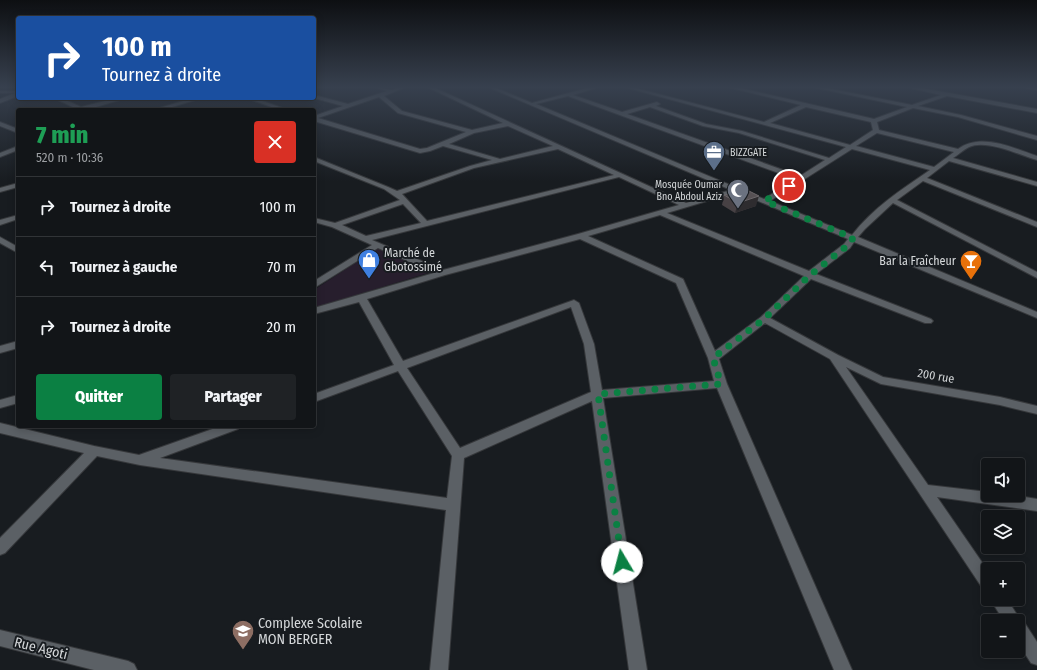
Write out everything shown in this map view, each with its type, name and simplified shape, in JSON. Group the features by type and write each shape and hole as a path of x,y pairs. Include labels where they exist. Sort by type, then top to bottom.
{"street":[{"path":"423,118 472,132"},
{"path":"496,118 685,205"},
{"path":"566,118 1037,315"},
{"path":"633,118 801,179"},
{"path":"684,118 705,126 740,132 830,160"},
{"path":"748,118 935,169"},
{"path":"766,123 777,118"},
{"path":"862,118 874,121 882,118"},
{"path":"968,118 1037,138"},
{"path":"316,120 420,152 472,132 508,124"},
{"path":"874,121 876,131"},
{"path":"1,125 16,130"},
{"path":"765,201 876,131 958,151"},
{"path":"713,358 764,319 810,275 847,246 862,226 892,200 958,151 972,143 982,143 1037,158"},
{"path":"443,144 498,160"},
{"path":"396,194 452,173 498,160 558,147"},
{"path":"0,155 16,149"},
{"path":"949,159 1037,184"},
{"path":"316,160 364,178 396,194 405,201 425,223"},
{"path":"365,238 620,175"},
{"path":"922,178 1037,225"},
{"path":"0,190 16,186"},
{"path":"316,310 442,273 581,236 738,190"},
{"path":"892,200 1037,275"},
{"path":"335,225 405,201"},
{"path":"661,213 810,275 928,321"},
{"path":"0,223 16,219"},
{"path":"316,220 335,225 442,273"},
{"path":"581,236 680,281 713,358 721,384 843,670"},
{"path":"0,239 16,250"},
{"path":"316,284 378,245"},
{"path":"362,298 401,367 458,455 439,670"},
{"path":"316,397 574,303 589,344 598,394 638,670"},
{"name":"200 rue","path":"764,319 834,357 881,380 1000,401 1037,410"},
{"path":"0,350 16,345"},
{"path":"834,357 926,490 981,573"},
{"path":"458,455 598,394 721,384"},
{"path":"0,404 16,400"},
{"path":"0,428 94,451 140,460 454,504"},
{"path":"140,460 228,428"},
{"path":"0,548 94,451"},
{"path":"926,490 1037,505"},
{"name":"Rue Agoti","path":"0,638 128,670"},
{"path":"1025,638 1037,656"}],"shaded area":[{"name":"Marché de Gbotossimé","path":"378,248 431,272 316,307 316,289"}],"building":[{"path":"747,190 759,196 738,203 724,195"}],"place":[{"name":"BIZZGATE","path":"714,172"},
{"name":"Mosquée Oumar Bno Abdoul Aziz","path":"738,210"},
{"name":"Marché de Gbotossimé","path":"369,280"},
{"name":"Bar la Fraîcheur","path":"971,280"},
{"name":"Complexe Scolaire MON BERGER","path":"243,650"}],"route":[{"path":"622,562 598,394 666,387 721,384 713,358 764,319 810,275 847,246 853,238 765,201 789,186"}]}
